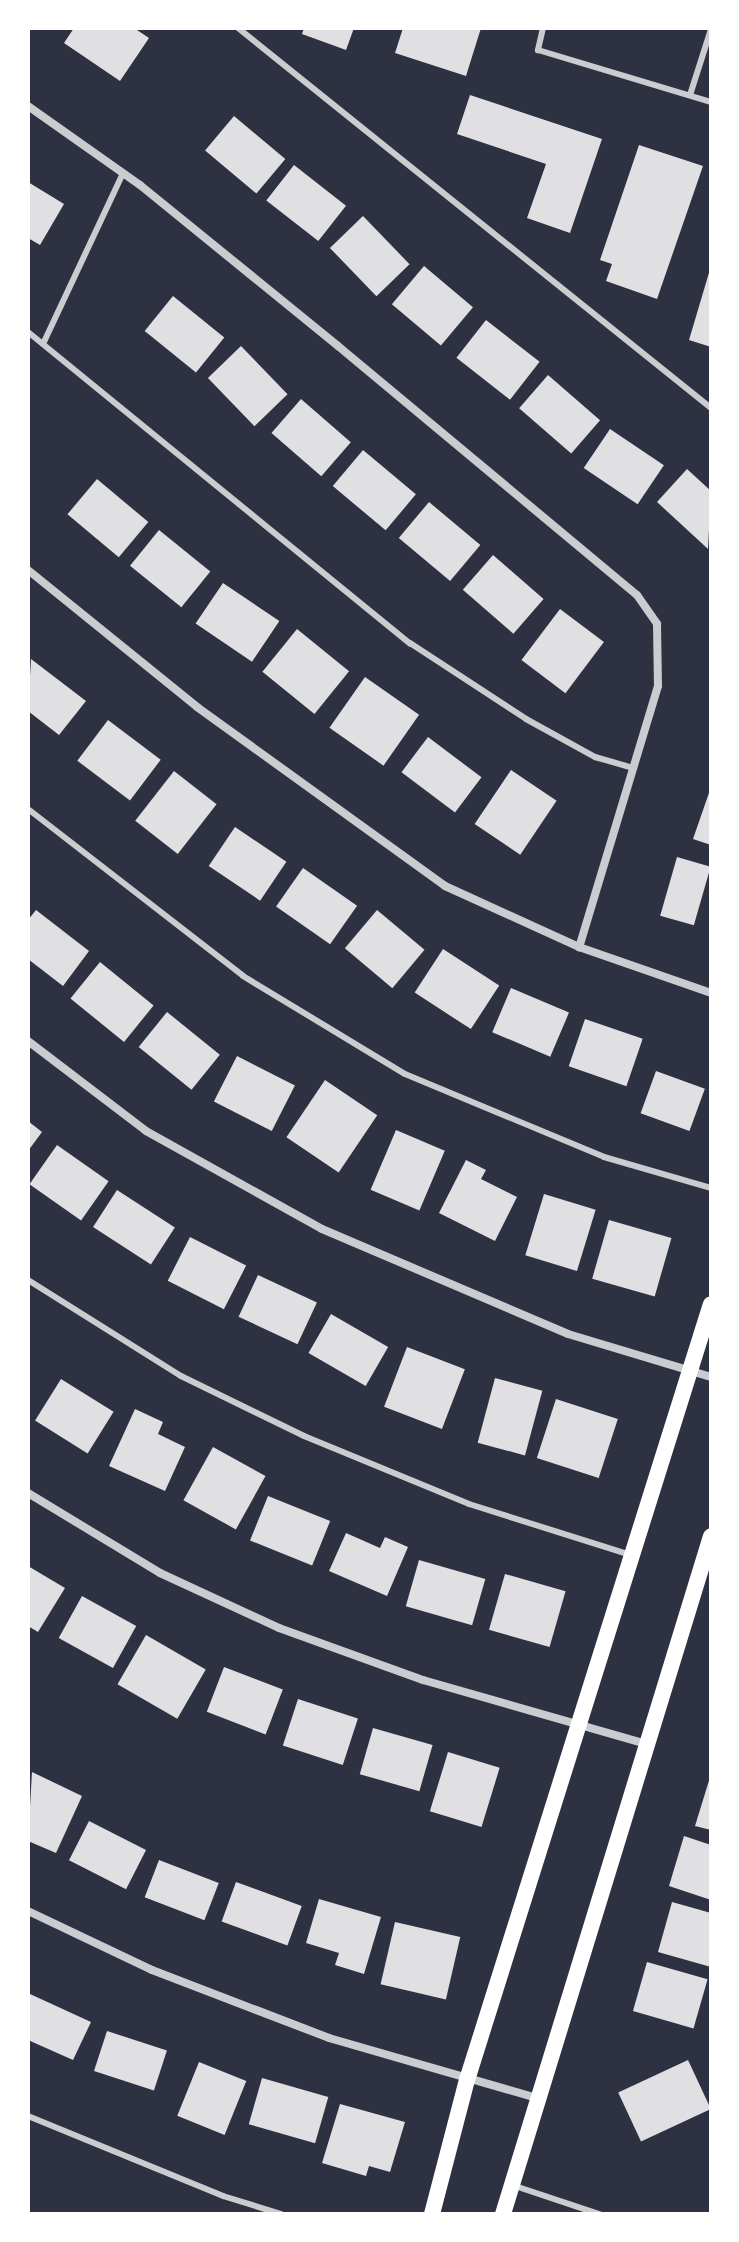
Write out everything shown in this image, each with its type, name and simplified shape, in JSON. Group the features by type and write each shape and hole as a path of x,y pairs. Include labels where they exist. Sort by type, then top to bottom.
{"main road":[{"path":"432,2214 467,2080 581,1726 711,1304"},
{"path":"503,2214 711,1536"}],"street":[{"path":"28,106 123,173 637,595 657,624 661,655 658,686 579,947"},
{"path":"28,570 197,707 445,886 579,947 711,993"},
{"path":"28,1041 146,1131 322,1229 568,1334 711,1377"},
{"path":"28,1493 160,1573 279,1628 423,1680 646,1744"},
{"path":"28,1911 152,1970 314,2032 467,2080 537,2098"}],"lane":[{"path":"238,28 711,408"},
{"path":"543,28 538,50 711,102"},
{"path":"690,95 711,29"},
{"path":"43,344 123,173"},
{"path":"28,332 410,643 526,719 595,757 633,768"},
{"path":"28,809 243,976 405,1074 604,1157 711,1188"},
{"path":"28,1280 181,1376 304,1436 469,1504 634,1556"},
{"path":"28,2116 182,2180 281,2214"},
{"path":"512,2185 599,2214"}],"building":[{"path":"74,28 134,28 149,38 120,81 64,43"},
{"path":"304,28 354,28 346,50 302,34"},
{"path":"403,28 481,28 466,76 395,53"},
{"path":"470,95 602,139 570,233 527,218 546,164 457,134"},
{"path":"234,116 285,159 256,194 205,150"},
{"path":"639,145 703,166 657,299 606,281 612,264 600,260"},
{"path":"294,165 346,206 318,241 266,200"},
{"path":"28,182 64,204 40,245 28,238"},
{"path":"363,216 410,264 376,296 330,248"},
{"path":"424,266 473,307 441,345 392,304"},
{"path":"711,266 711,347 689,340"},
{"path":"173,296 224,338 196,373 145,331"},
{"path":"486,320 540,362 510,400 456,358"},
{"path":"241,346 288,394 254,426 208,378"},
{"path":"548,375 600,420 571,453 519,408"},
{"path":"301,399 351,442 321,476 271,433"},
{"path":"610,429 664,465 638,504 584,468"},
{"path":"363,450 416,494 386,530 333,486"},
{"path":"687,469 711,491 708,549 657,502"},
{"path":"97,479 148,522 119,557 67,514"},
{"path":"429,502 480,545 450,581 399,538"},
{"path":"159,530 210,572 181,607 130,566"},
{"path":"493,555 544,599 513,634 463,590"},
{"path":"223,583 279,621 252,662 196,624"},
{"path":"560,609 604,642 565,693 521,660"},
{"path":"297,629 349,671 314,714 262,672"},
{"path":"31,659 86,701 59,735 28,711"},
{"path":"365,677 419,715 384,766 329,728"},
{"path":"108,720 161,760 130,800 77,761"},
{"path":"428,737 482,777 455,812 402,772"},
{"path":"511,770 557,801 520,855 475,824"},
{"path":"174,771 217,804 178,854 135,821"},
{"path":"711,787 711,845 693,839"},
{"path":"235,827 286,862 260,901 209,866"},
{"path":"677,857 711,867 694,925 660,916"},
{"path":"303,868 357,906 330,944 276,907"},
{"path":"36,910 89,951 63,986 28,959 28,920"},
{"path":"377,910 424,950 392,988 345,948"},
{"path":"443,949 499,985 471,1029 415,993"},
{"path":"100,962 154,1005 124,1042 70,999"},
{"path":"511,988 569,1013 550,1057 492,1032"},
{"path":"167,1012 220,1055 192,1090 139,1047"},
{"path":"585,1019 643,1039 626,1086 569,1066"},
{"path":"237,1056 295,1086 272,1131 214,1101"},
{"path":"656,1071 705,1089 689,1131 641,1113"},
{"path":"325,1080 377,1115 339,1172 286,1137"},
{"path":"28,1121 42,1132 28,1151"},
{"path":"396,1130 445,1151 419,1211 371,1190"},
{"path":"57,1145 109,1181 81,1220 29,1184"},
{"path":"466,1160 486,1170 481,1179 517,1197 495,1241 439,1213"},
{"path":"117,1190 175,1228 151,1264 93,1227"},
{"path":"544,1194 596,1210 577,1271 525,1255"},
{"path":"609,1220 671,1238 655,1297 592,1279"},
{"path":"190,1237 246,1266 224,1309 168,1281"},
{"path":"258,1275 317,1302 297,1344 239,1317"},
{"path":"331,1314 388,1347 366,1386 308,1353"},
{"path":"407,1347 465,1369 442,1429 384,1407"},
{"path":"495,1378 542,1391 525,1455 478,1443"},
{"path":"61,1379 114,1412 88,1453 35,1421"},
{"path":"556,1399 618,1419 599,1478 537,1458"},
{"path":"135,1409 163,1422 158,1434 185,1447 165,1491 109,1466"},
{"path":"213,1447 265,1476 236,1529 183,1500"},
{"path":"268,1496 330,1521 312,1566 250,1541"},
{"path":"346,1533 380,1548 385,1537 408,1547 387,1596 329,1571"},
{"path":"419,1560 485,1579 472,1625 406,1606"},
{"path":"28,1566 65,1588 38,1632 28,1626"},
{"path":"505,1574 566,1591 550,1647 489,1630"},
{"path":"82,1596 136,1626 113,1668 59,1638"},
{"path":"146,1635 206,1670 177,1719 118,1684"},
{"path":"224,1667 283,1690 266,1734 207,1712"},
{"path":"298,1699 358,1718 343,1765 283,1746"},
{"path":"373,1728 433,1745 419,1791 360,1774"},
{"path":"448,1752 500,1768 482,1827 430,1811"},
{"path":"32,1772 82,1796 56,1853 28,1841"},
{"path":"711,1774 711,1830 695,1826"},
{"path":"89,1821 146,1850 126,1889 69,1860"},
{"path":"684,1836 711,1845 711,1900 669,1886"},
{"path":"159,1860 219,1883 204,1920 145,1897"},
{"path":"236,1882 302,1906 287,1945 222,1921"},
{"path":"319,1899 381,1917 364,1974 335,1965 339,1953 306,1943"},
{"path":"672,1902 711,1913 711,1967 658,1952"},
{"path":"395,1922 460,1937 446,1999 381,1984"},
{"path":"647,1962 708,1979 694,2028 633,2011"},
{"path":"30,1994 91,2022 73,2060 28,2040"},
{"path":"107,2031 167,2050 154,2090 94,2071"},
{"path":"688,2060 711,2109 641,2141 618,2093"},
{"path":"199,2062 246,2081 225,2135 177,2116"},
{"path":"262,2078 328,2097 315,2143 249,2124"},
{"path":"340,2104 405,2122 390,2172 369,2166 366,2176 322,2163"}]}
